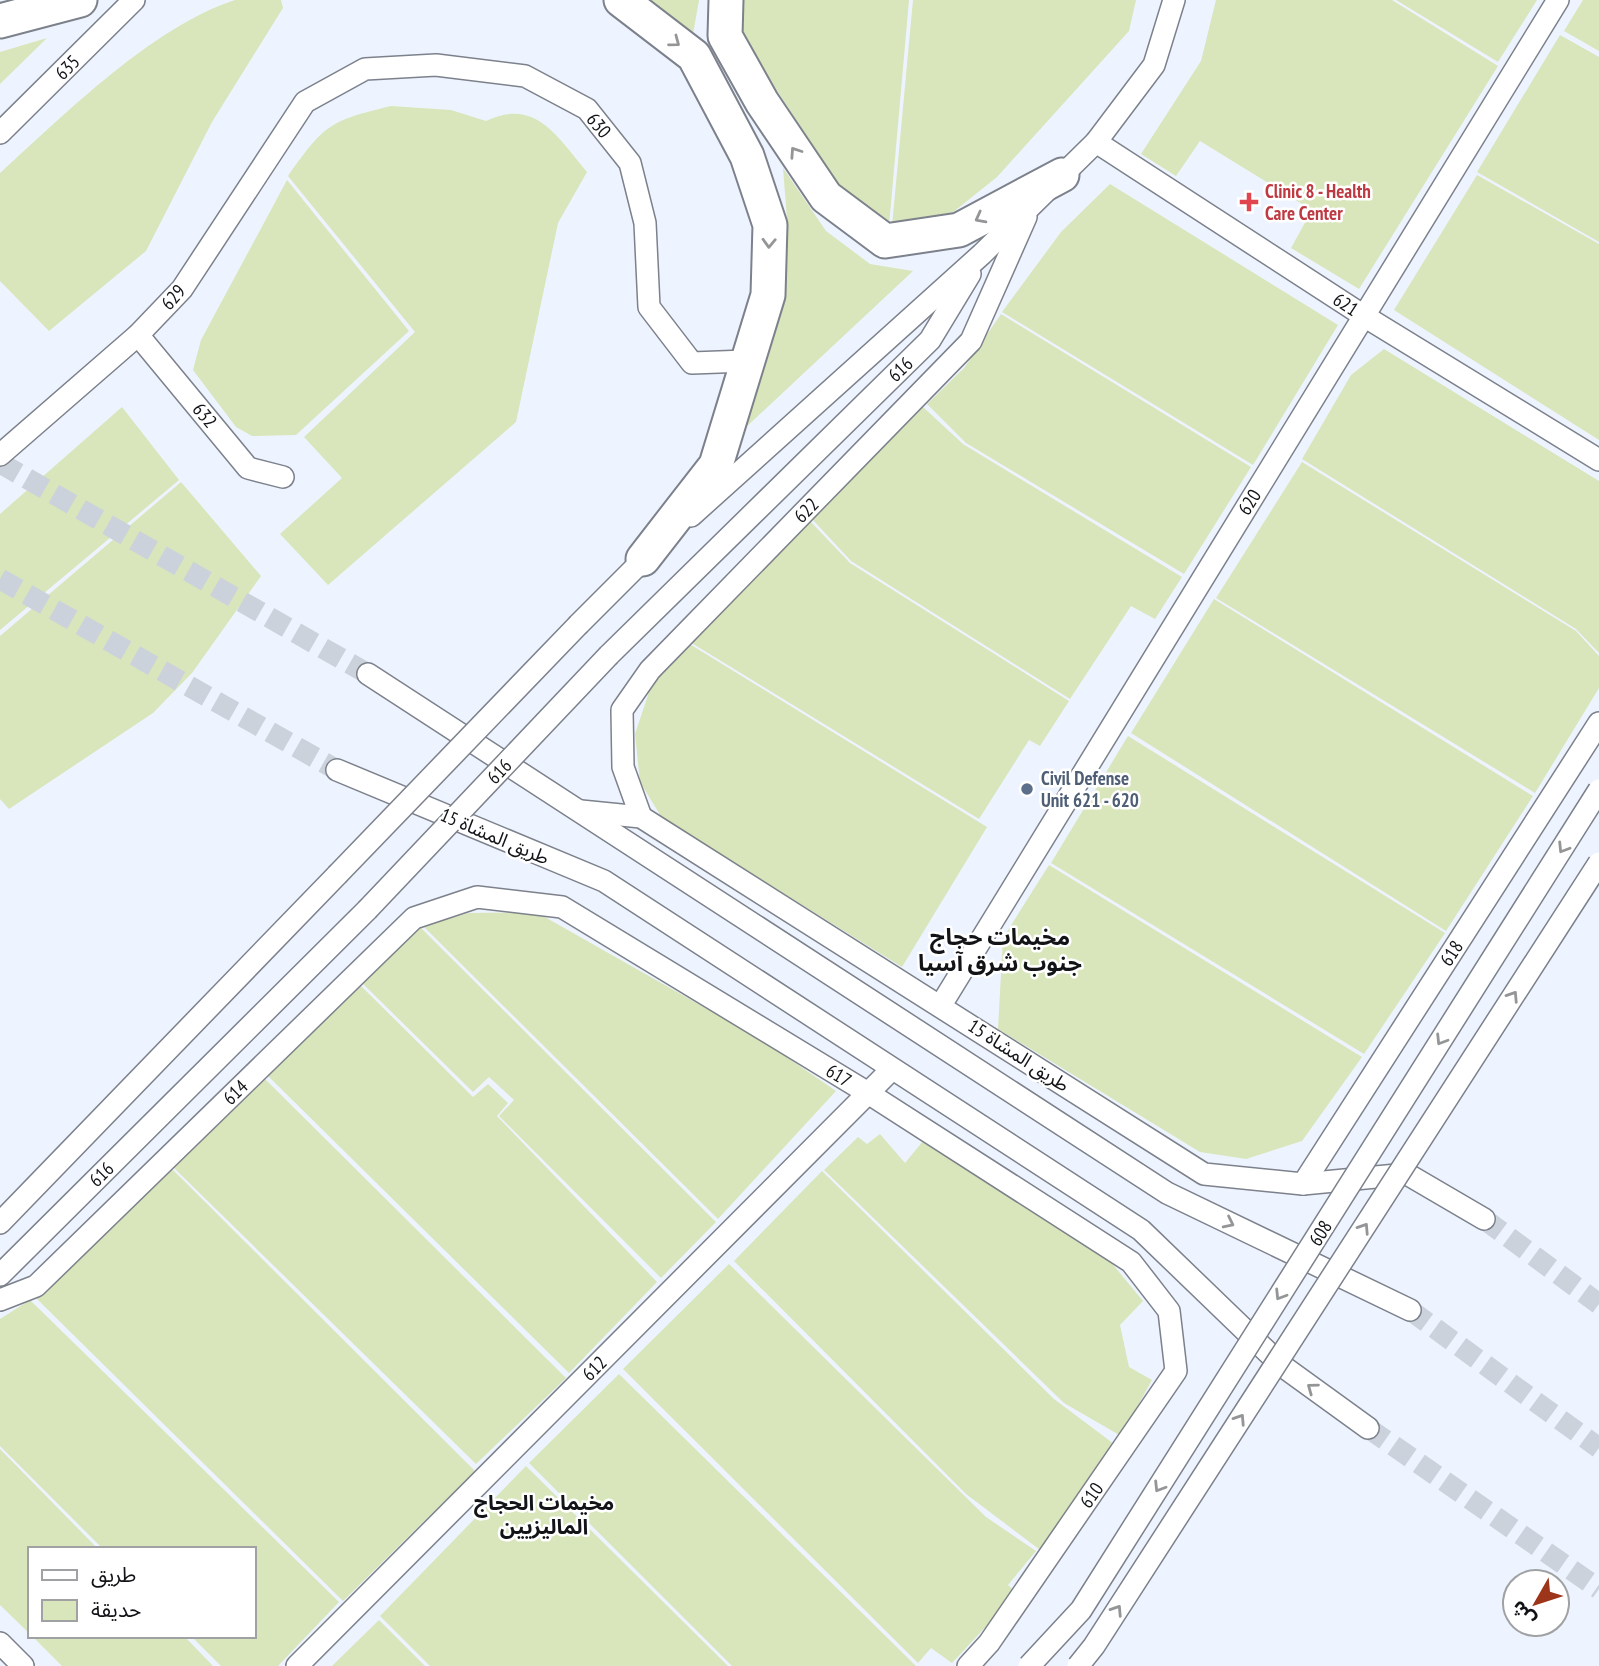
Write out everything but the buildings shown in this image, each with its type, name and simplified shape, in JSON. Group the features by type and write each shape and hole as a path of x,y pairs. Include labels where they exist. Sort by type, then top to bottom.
{"main road":[{"path":"0,21 80,0"},
{"path":"621,0 695,56 747,156 770,225 768,295 716,465 643,559"},
{"path":"726,0 725,36 762,102 826,197 885,241 959,230 1062,175"}],"street":[{"name":"635","path":"0,133 134,0"},
{"name":"616","path":"0,1223 643,559 982,254 1096,142 1154,65 1174,0"},
{"name":"620","path":"941,1005 1558,0"},
{"name":"630","path":"305,102 365,69 436,65 525,76 587,108 631,163 645,223 649,307 692,363 746,361"},
{"name":"629","path":"0,455 138,335 182,289 305,102"},
{"name":"621","path":"1096,142 1364,316 1599,460"},
{"name":"622","path":"641,817 623,767 622,710 650,670 971,341 1031,207"},
{"name":"616","path":"0,1275 367,910 609,655 930,340 982,254"},
{"name":"632","path":"138,335 248,468 284,477"},
{"name":"طريق المشاة 15","path":"368,674 1167,1193 1410,1310"},
{"name":"618","path":"1303,1184 1599,723"},
{"name":"طريق المشاة 15","path":"337,770 604,881 1141,1230 1281,1365 1368,1428"},
{"name":"608","path":"1029,1666 1081,1610 1599,790"},
{"name":"طريق المشاة 15","path":"576,810 641,817 1204,1174 1303,1184 1407,1174 1484,1219"},
{"name":"608","path":"1078,1666 1094,1646 1599,863"},
{"name":"617","path":"477,897 562,907 868,1093 1131,1262 1169,1311"},
{"name":"614","path":"0,1300 36,1286 414,918 477,897"},
{"name":"612","path":"297,1666 891,1070"},
{"name":"610","path":"968,1666 989,1643 1176,1371 1169,1311"},
{"path":"0,1643 23,1666"}],"green space":[{"path":"235,0 281,0 283,8 212,122 146,251 49,331 0,281 0,173 81,99 141,51 172,30"},
{"path":"650,0 699,0 693,34"},
{"path":"732,0 909,0 889,226 846,196 749,48"},
{"path":"913,0 1136,0 1129,31 997,177 937,225 892,226"},
{"path":"1216,0 1392,0 1498,66 1359,289 1291,248 1312,210 1200,141 1176,176 1141,154 1201,61"},
{"path":"1396,0 1537,0 1498,62"},
{"path":"1583,0 1599,0 1599,51 1564,31"},
{"path":"1560,35 1599,57 1599,242 1477,172"},
{"path":"47,38 0,84 0,52"},
{"path":"391,106 451,110 486,121 504,115 519,114 532,118 555,135 587,172 558,223 516,422 328,585 280,534 342,478 304,437 415,332 288,176 311,145 330,127 354,116"},
{"path":"783,168 826,231 870,264 913,271 744,429 779,315 787,219"},
{"path":"1477,175 1599,244 1599,440 1394,310"},
{"path":"287,180 409,331 296,435 252,436 236,427 193,370 201,340"},
{"path":"1110,184 1338,325 1253,465 1002,312 1061,232"},
{"path":"1001,314 1251,467 1184,574 966,443 927,404 964,368"},
{"path":"1384,349 1599,481 1599,653 1576,629 1302,459 1351,375"},
{"path":"122,407 179,480 0,630 0,514"},
{"path":"923,407 963,444 1182,577 1155,619 1131,606 1070,699 851,561 812,519"},
{"path":"1302,462 1576,631 1599,656 1599,688 1535,793 1216,598"},
{"path":"181,482 261,576 192,673 153,713 9,809 0,799 0,636"},
{"path":"809,520 850,563 1069,701 1040,746 1029,740 979,819 690,642"},
{"path":"1214,599 1533,796 1446,931 1131,733"},
{"path":"688,643 987,827 902,967 662,818 640,782 635,734 655,674"},
{"path":"1128,736 1445,933 1364,1054 1051,863"},
{"path":"1049,865 1362,1057 1302,1141 1246,1159 1200,1152 998,1029 1003,938"},
{"path":"536,912 760,1039 836,1091 718,1219 423,926 469,913"},
{"path":"420,927 716,1222 661,1278 499,1116 514,1100 489,1077 473,1092 361,982"},
{"path":"359,984 473,1097 488,1084 508,1103 497,1116 657,1282 569,1373 266,1074"},
{"path":"265,1079 566,1378 476,1464 173,1167"},
{"path":"880,1134 905,1163 923,1141 1110,1261 1143,1301 1120,1325 1129,1367 1152,1380 1121,1436 1064,1403 824,1170 858,1137 867,1144"},
{"path":"172,1169 475,1471 343,1601 35,1297"},
{"path":"822,1171 1054,1399 1114,1444 1044,1553 966,1494 734,1261"},
{"path":"729,1264 986,1517 1036,1551 1008,1585 1017,1593 952,1663 931,1648 918,1663 623,1369"},
{"path":"30,1300 339,1602 278,1666 221,1666 193,1638 256,1638 256,1547 101,1547 0,1446 0,1319"},
{"path":"619,1374 916,1666 732,1666 529,1463"},
{"path":"0,1449 96,1547 28,1547 28,1632 0,1605"},
{"path":"526,1466 728,1666 430,1666 380,1616"},
{"path":"379,1620 425,1666 332,1666"},
{"path":"34,1638 186,1638 213,1666 62,1666"}],"tunnel":[{"path":"0,463 368,674"},
{"path":"0,579 337,770"},
{"path":"1484,1219 1599,1304"},
{"path":"1410,1310 1599,1448"},
{"path":"1368,1428 1599,1589"}],"place":[{"name":"Clinic 8 - Health Care Center","path":"1249,202"},
{"name":"Civil Defense Unit 621 - 620","path":"1027,789"}],"district":[{"name":"مخيمات حجاج جنوب شرق آسيا","path":"1000,949"},
{"name":"مخيمات الحجاج الماليزيين","path":"544,1514"}]}
